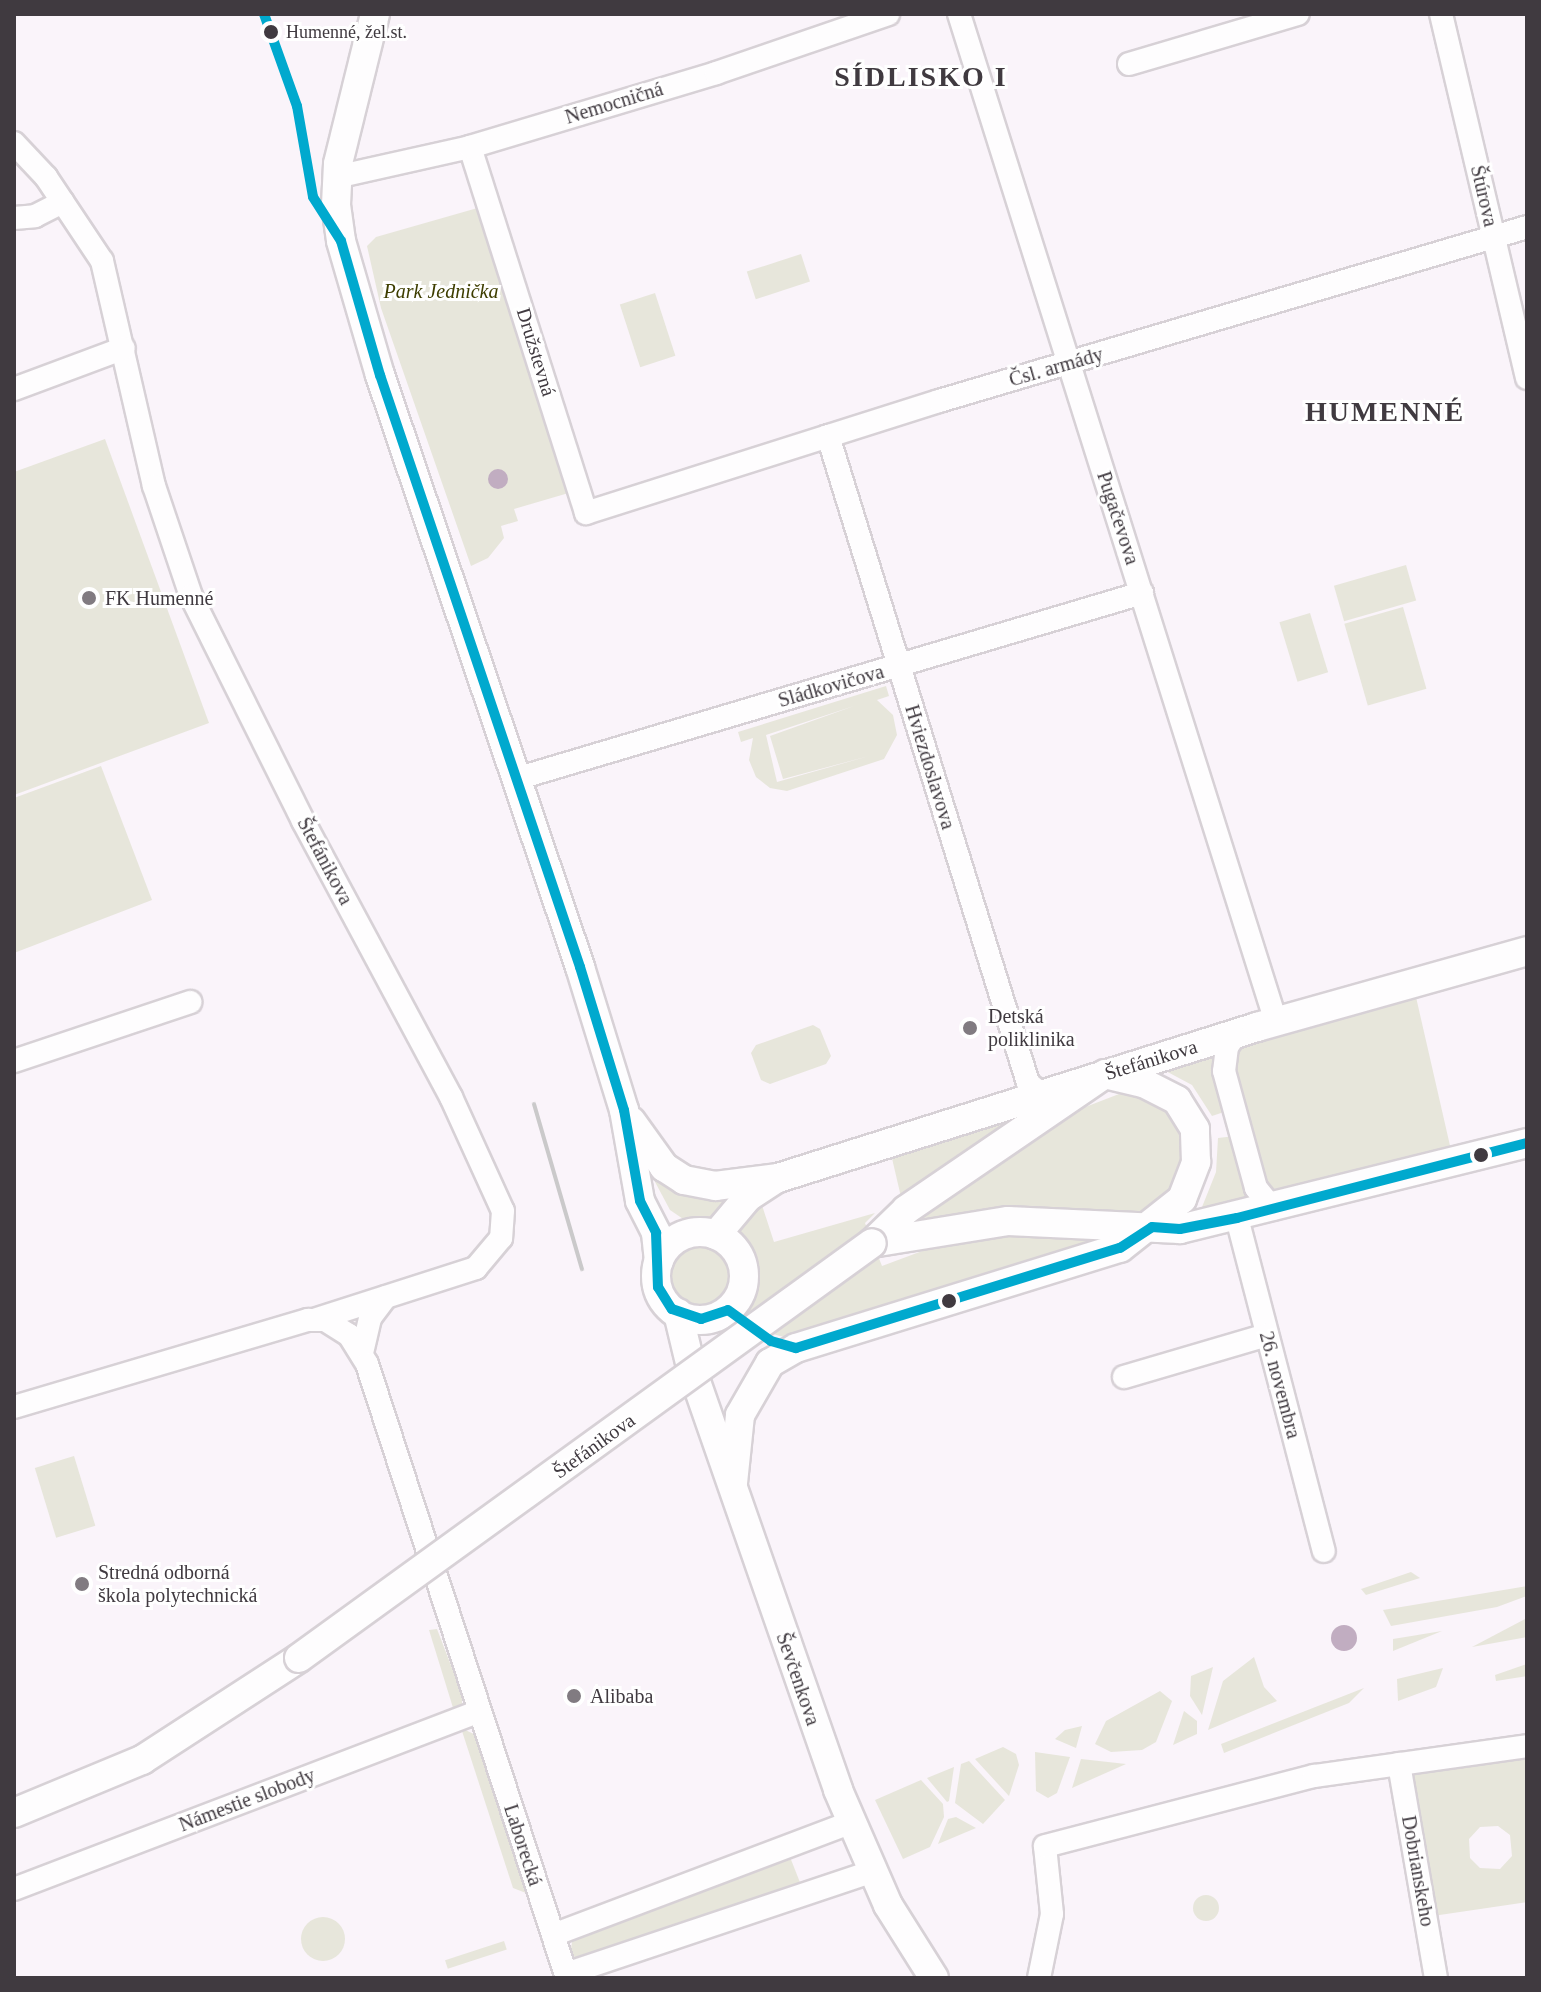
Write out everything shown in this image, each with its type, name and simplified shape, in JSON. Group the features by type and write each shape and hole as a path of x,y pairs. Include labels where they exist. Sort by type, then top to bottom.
{"main road":[{"path":"375,14 354,83 336,177 341,241 380,375 519,778 624,1110 640,1201 656,1233 658,1287 678,1313 720,1314 771,1341 796,1348"},
{"name":"Štefánikova","path":"778,1178 1040,1093 1527,951"},
{"path":"733,1483 740,1415 770,1363 796,1348 1120,1248 1152,1227 1182,1199 1191,1181 1195,1129 1177,1100 1143,1083 1105,1074"},
{"name":"Štefánikova","path":"14,1813 142,1760 299,1658 872,1243 906,1210 1105,1074"},
{"path":"624,1110 651,1152 684,1180 715,1186 778,1178"},
{"path":"872,1243 1008,1221 1180,1229 1237,1218 1527,1143"},
{"path":"633,1166 656,1204 685,1235"},
{"path":"716,1235 748,1197 778,1178"},
{"path":"659,1261 669,1245 685,1235 716,1235 732,1246 743,1269 740,1294 720,1314 691,1367"},
{"name":"Ševčenkova","path":"678,1313 691,1367 852,1822 873,1871 934,1978"}],"street":[{"name":"Nemocničná","path":"336,177 470,147 716,73 888,14"},
{"name":"Pugačevova","path":"959,14 1276,1022"},
{"path":"1129,64 1298,14"},
{"name":"Štúrova","path":"1441,14 1527,378"},
{"name":"Družstevná","path":"470,147 586,513"},
{"name":"Štefánikova","path":"14,1407 386,1297 485,1261 501,1238 500,1196 191,596 154,486 102,261 63,202 18,155"},
{"path":"14,218 35,216 63,202"},
{"name":"Čsl. armády","path":"586,513 828,436 1527,227"},
{"path":"14,389 124,348"},
{"name":"Hviezdoslavova","path":"828,436 1028,1083 1040,1093"},
{"name":"Sládkovičova","path":"519,778 1142,593"},
{"path":"14,1061 190,1002"},
{"path":"1236,1034 1227,1047 1224,1071 1256,1188 1273,1209"},
{"name":"26. novembra","path":"1237,1218 1324,1551"},
{"path":"362,1353 370,1318 386,1297"},
{"path":"317,1319 342,1329 362,1353 479,1711"},
{"path":"1124,1377 1267,1335"},
{"name":"Námestie slobody","path":"14,1889 479,1711"},
{"name":"Laborecká","path":"479,1711 566,1976"},
{"path":"1039,1978 1052,1914 1045,1846 1314,1776 1527,1746"},
{"name":"Dobrianskeho","path":"1399,1764 1436,1978"},
{"path":"553,1935 852,1822"},
{"path":"566,1976 873,1871"}],"green space":[{"name":"Park Jednička","path":"481,207 572,492 514,509 518,521 501,526 504,538 488,558 471,566 381,308 367,246 376,237"},
{"path":"801,254 810,282 756,299 747,272"},
{"path":"655,293 675,356 640,367 620,304"},
{"name":"FK Humenné","path":"105,439 209,723 14,795 14,472"},
{"path":"1406,565 1416,601 1344,621 1334,586"},
{"path":"1403,607 1426,689 1368,706 1344,624"},
{"path":"1310,613 1328,672 1298,682 1279,622"},
{"path":"886,686 889,696 877,700 893,715 897,735 884,759 787,791 770,788 756,777 749,760 753,738 741,742 738,732","holes":["854,706 770,736 783,779 869,756 777,782 766,735"]},
{"path":"101,766 152,900 14,953 14,798"},
{"path":"1416,997 1451,1150 1270,1190 1235,1065 1239,1048"},
{"path":"813,1025 820,1029 831,1056 826,1064 770,1084 761,1080 751,1053 756,1045"},
{"path":"1219,1049 1230,1110 1212,1116 1192,1085 1162,1069"},
{"path":"1119,1094 1137,1095 1174,1112 1187,1147 1175,1189 1145,1212 896,1233 1057,1118"},
{"path":"1027,1110 968,1152 901,1197 891,1154"},
{"path":"1235,1136 1253,1198 1200,1212 1216,1172 1218,1138"},
{"path":"646,1165 730,1199 709,1226 692,1225 670,1210"},
{"path":"760,1199 774,1242 875,1213 865,1223 882,1266 941,1244 995,1234 1110,1237 794,1340 773,1334 740,1307 749,1287 748,1268 727,1236"},
{"path":"692,1244 706,1244 718,1249 727,1258 732,1277 730,1290 723,1301 706,1310 692,1310 680,1305 671,1296 666,1284 666,1270 671,1258 680,1249"},
{"path":"74,1456 95,1526 56,1538 35,1468"},
{"path":"1411,1572 1420,1578 1366,1595 1361,1589"},
{"path":"1527,1586 1527,1596 1497,1607 1391,1626 1383,1610"},
{"path":"1527,1618 1527,1637 1472,1647"},
{"path":"437,1629 462,1694 462,1705 454,1711 429,1630"},
{"path":"1442,1631 1393,1651 1393,1639"},
{"path":"1254,1657 1264,1687 1277,1701 1208,1730 1223,1681"},
{"path":"1527,1664 1527,1676 1496,1681 1495,1675"},
{"path":"1213,1667 1202,1715 1190,1696 1191,1676"},
{"path":"1443,1668 1436,1687 1398,1701 1397,1679"},
{"path":"1364,1688 1349,1703 1224,1753 1221,1744"},
{"path":"1160,1691 1172,1701 1156,1742 1142,1750 1111,1752 1095,1744 1106,1721"},
{"path":"1184,1711 1197,1721 1197,1734 1173,1745"},
{"path":"1082,1726 1076,1748 1055,1739 1065,1730"},
{"path":"461,1728 476,1735 526,1893 513,1888"},
{"path":"1527,1746 1527,1902 1426,1917 1399,1764","holes":["1498,1826 1510,1835 1512,1856 1500,1869 1480,1868 1470,1858 1469,1839 1480,1827"]},
{"path":"1003,1747 1016,1754 1019,1765 1009,1796 975,1759"},
{"path":"1035,1752 1070,1757 1057,1793 1048,1798 1036,1791"},
{"path":"1081,1759 1126,1764 1072,1788"},
{"path":"969,1761 1005,1800 983,1824 955,1803 961,1764"},
{"path":"954,1767 949,1801 947,1802 927,1778"},
{"path":"921,1780 943,1804 944,1817 930,1847 903,1859 875,1800"},
{"path":"956,1817 976,1828 938,1844 948,1819"},
{"path":"790,1857 801,1885 582,1962 570,1954 573,1937"},
{"path":"1206,1895 1215,1899 1219,1908 1215,1917 1206,1921 1197,1917 1193,1908 1197,1899"},
{"path":"323,1917 338,1924 345,1939 338,1954 323,1961 308,1954 301,1939 308,1924"},
{"path":"504,1941 507,1950 448,1969 445,1960"}],"shaded area":[{"path":"498,469 505,472 508,479 505,486 498,489 491,486 488,479 491,472"},
{"path":"1344,1625 1353,1629 1357,1638 1353,1647 1344,1651 1335,1647 1331,1638 1335,1629"}],"railway":[{"path":"534,1104 582,1269"}],"transit line":[{"path":"264,14 297,106 313,197 341,241 380,375 580,967 624,1110 640,1201 656,1233 658,1287 672,1309 701,1319 728,1310 771,1341 796,1348 1120,1248 1152,1227 1180,1229 1237,1218 1527,1143"}],"place":[{"name":"Humenné, žel.st.","path":"271,32"},
{"name":"FK Humenné","path":"89,598"},
{"name":"Detská poliklinika","path":"970,1028"},
{"name":"Stredná odborná škola polytechnická","path":"82,1584"},
{"name":"Alibaba","path":"574,1696"}],"district":[{"name":"SÍDLISKO I","path":"921,77"},
{"name":"HUMENNÉ","path":"1385,412"}]}
